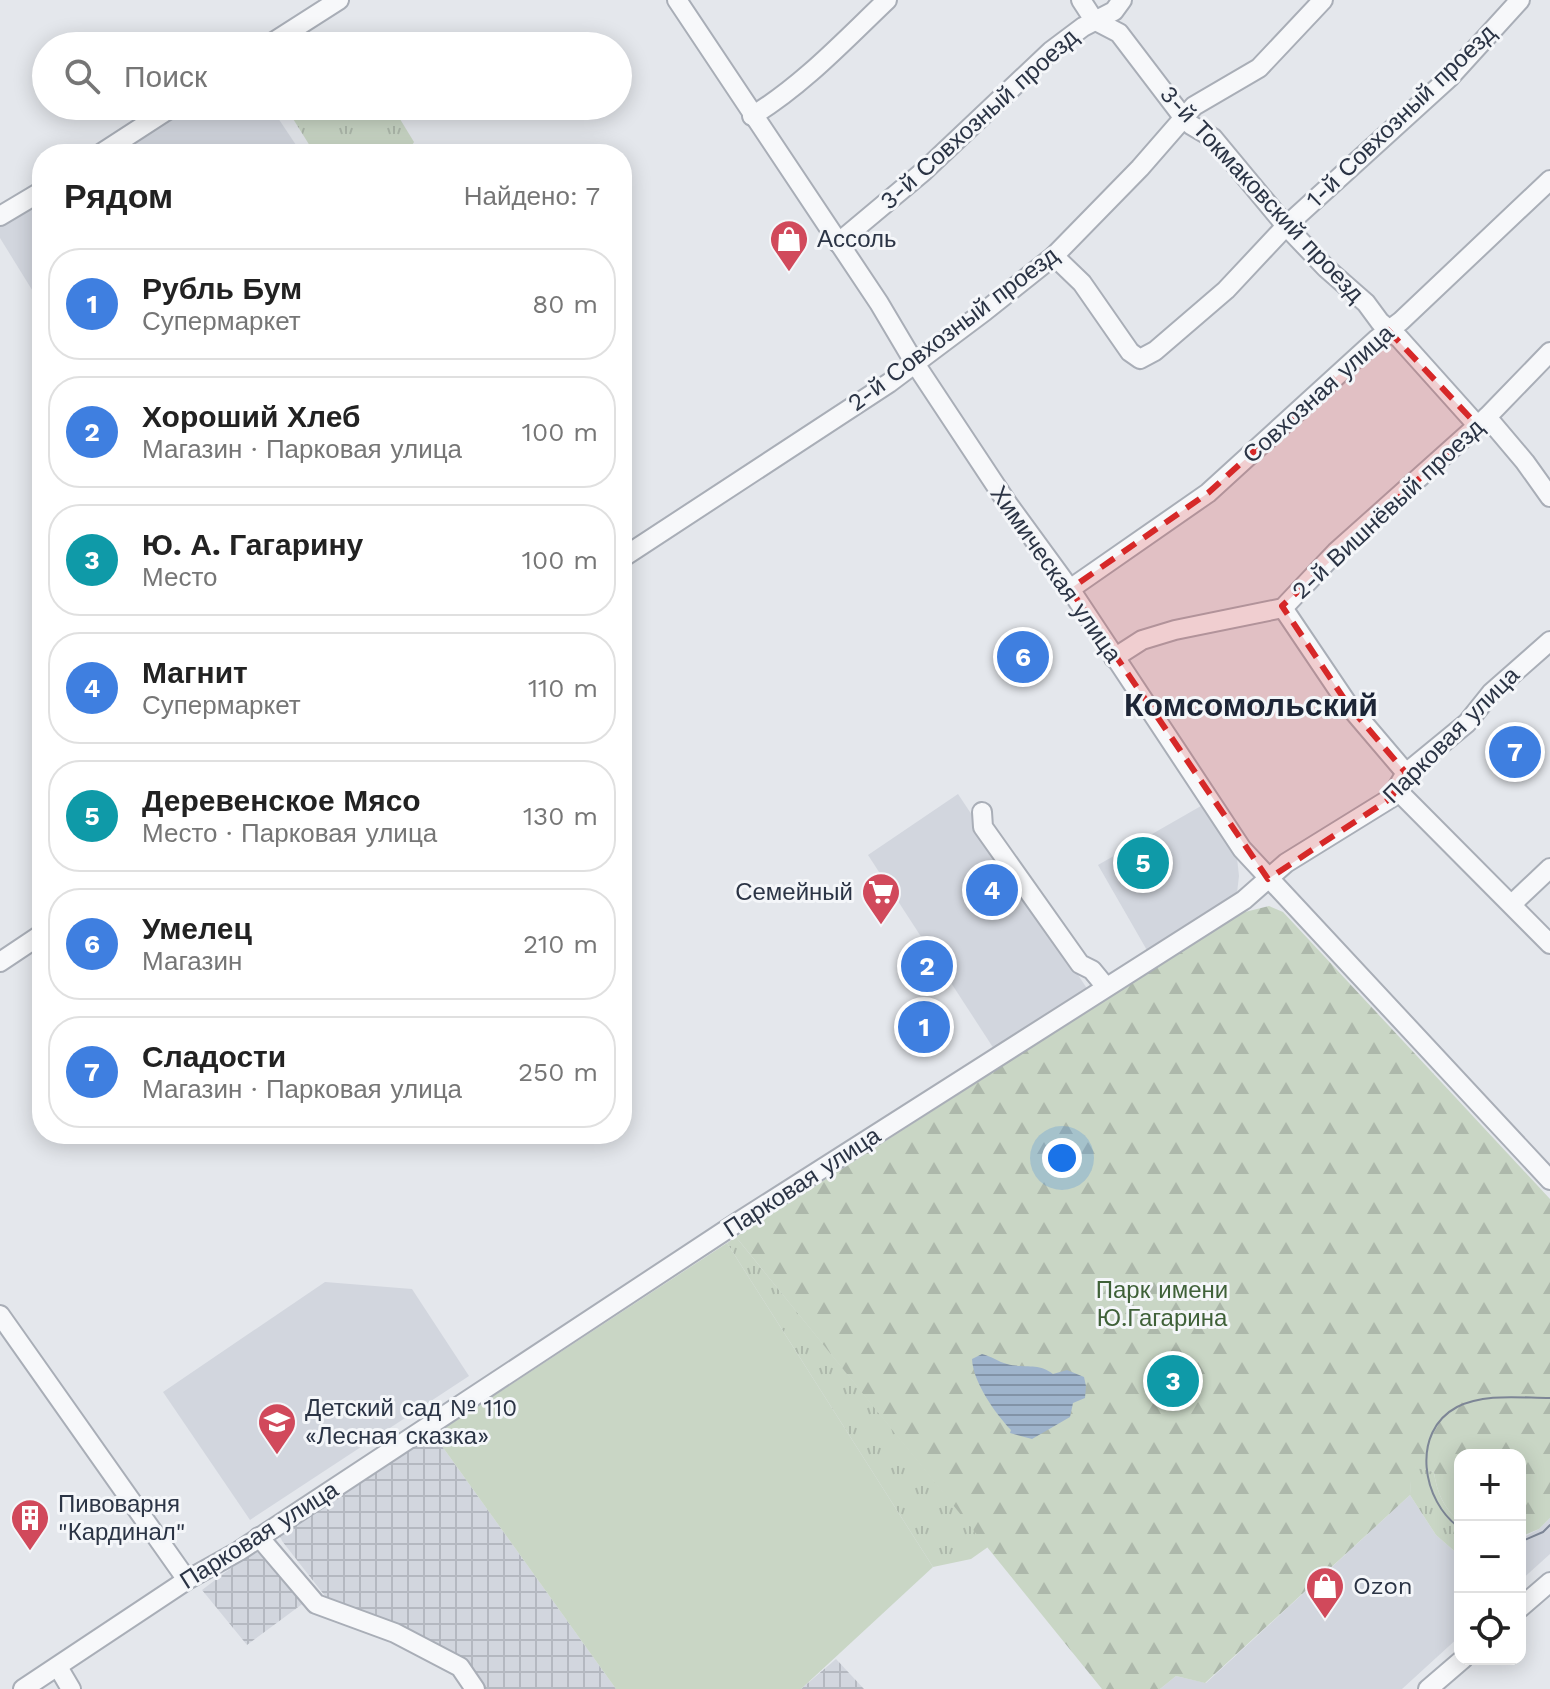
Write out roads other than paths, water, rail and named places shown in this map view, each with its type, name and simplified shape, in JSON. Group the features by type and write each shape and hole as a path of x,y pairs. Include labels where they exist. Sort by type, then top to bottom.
{"street":[{"path":"289,32 339,0"},
{"name":"Химическая улица","path":"677,0 879,303 914,362 1008,504 1070,589 1242,849 1550,1180"},
{"path":"752,116 816,67 887,0"},
{"name":"3-й Токмаковский проезд","path":"1081,0 1094,20 1119,33 1183,117 1213,138 1286,226 1525,462 1550,497"},
{"name":"3-й Совхозный проезд","path":"838,243 924,171 1051,51 1094,20 1114,11 1122,0"},
{"name":"2-й Совхозный проезд","path":"632,551 889,383 1054,256 1140,168 1194,106 1259,68 1323,0"},
{"name":"1-й Совхозный проезд","path":"1054,256 1082,283 1122,343 1140,359 1155,351 1226,290 1286,226 1450,77 1520,0"},
{"path":"115,144 152,120"},
{"name":"Совхозная улица","path":"1070,589 1208,493 1401,321 1550,180"},
{"path":"0,216 32,197"},
{"name":"2-й Вишнёвый проезд","path":"1114,658 1142,640 1175,630 1283,608 1336,552 1482,421 1550,352"},
{"path":"1283,608 1401,782 1550,944"},
{"name":"Парковая улица","path":"23,1689 735,1224 1244,900 1286,863 1391,798 1401,782 1467,723 1500,684 1550,641"},
{"path":"982,812 983,827 1031,897 1080,964 1092,970 1106,987"},
{"path":"1512,904 1550,868"},
{"path":"0,962 32,941"},
{"path":"0,1315 187,1580"},
{"path":"259,1537 316,1604 395,1633 460,1667 475,1689"},
{"path":"1526,1603 1550,1582"},
{"path":"1428,1689 1456,1665"},
{"path":"58,1667 71,1689"}],"water":[{"path":"982,1354 1007,1364 1037,1367 1053,1374 1067,1370 1084,1377 1085,1398 1073,1403 1070,1417 1032,1439 1010,1433 1011,1430 992,1406 976,1377 972,1359"}],"tram line":[{"path":"1454,1522 1437,1502 1427,1467 1427,1449 1432,1433 1442,1418 1457,1407 1479,1400 1550,1398"},
{"path":"1526,1539 1543,1532 1550,1525"}],"place":[{"name":"Ассоль","path":"789,273"},
{"name":"Умелец","path":"1023,657"},
{"name":"Сладости","path":"1515,752"},
{"name":"Деревенское Мясо","path":"1143,863"},
{"name":"Магнит","path":"992,890"},
{"name":"Семейный","path":"881,926"},
{"name":"Хороший Хлеб","path":"927,966"},
{"name":"Рубль Бум","path":"924,1027"},
{"name":"Ю. А. Гагарину","path":"1173,1381"},
{"name":"Детский сад № 110 «Лесная сказка»","path":"277,1456"},
{"name":"Пивоварня \"Кардинал\"","path":"30,1552"},
{"name":"Ozon","path":"1325,1620"}],"district":[{"name":"Комсомольский","path":"1251,705"}],"park label":[{"name":"Парк имени Ю.Гагарина","path":"1162,1304"}]}
